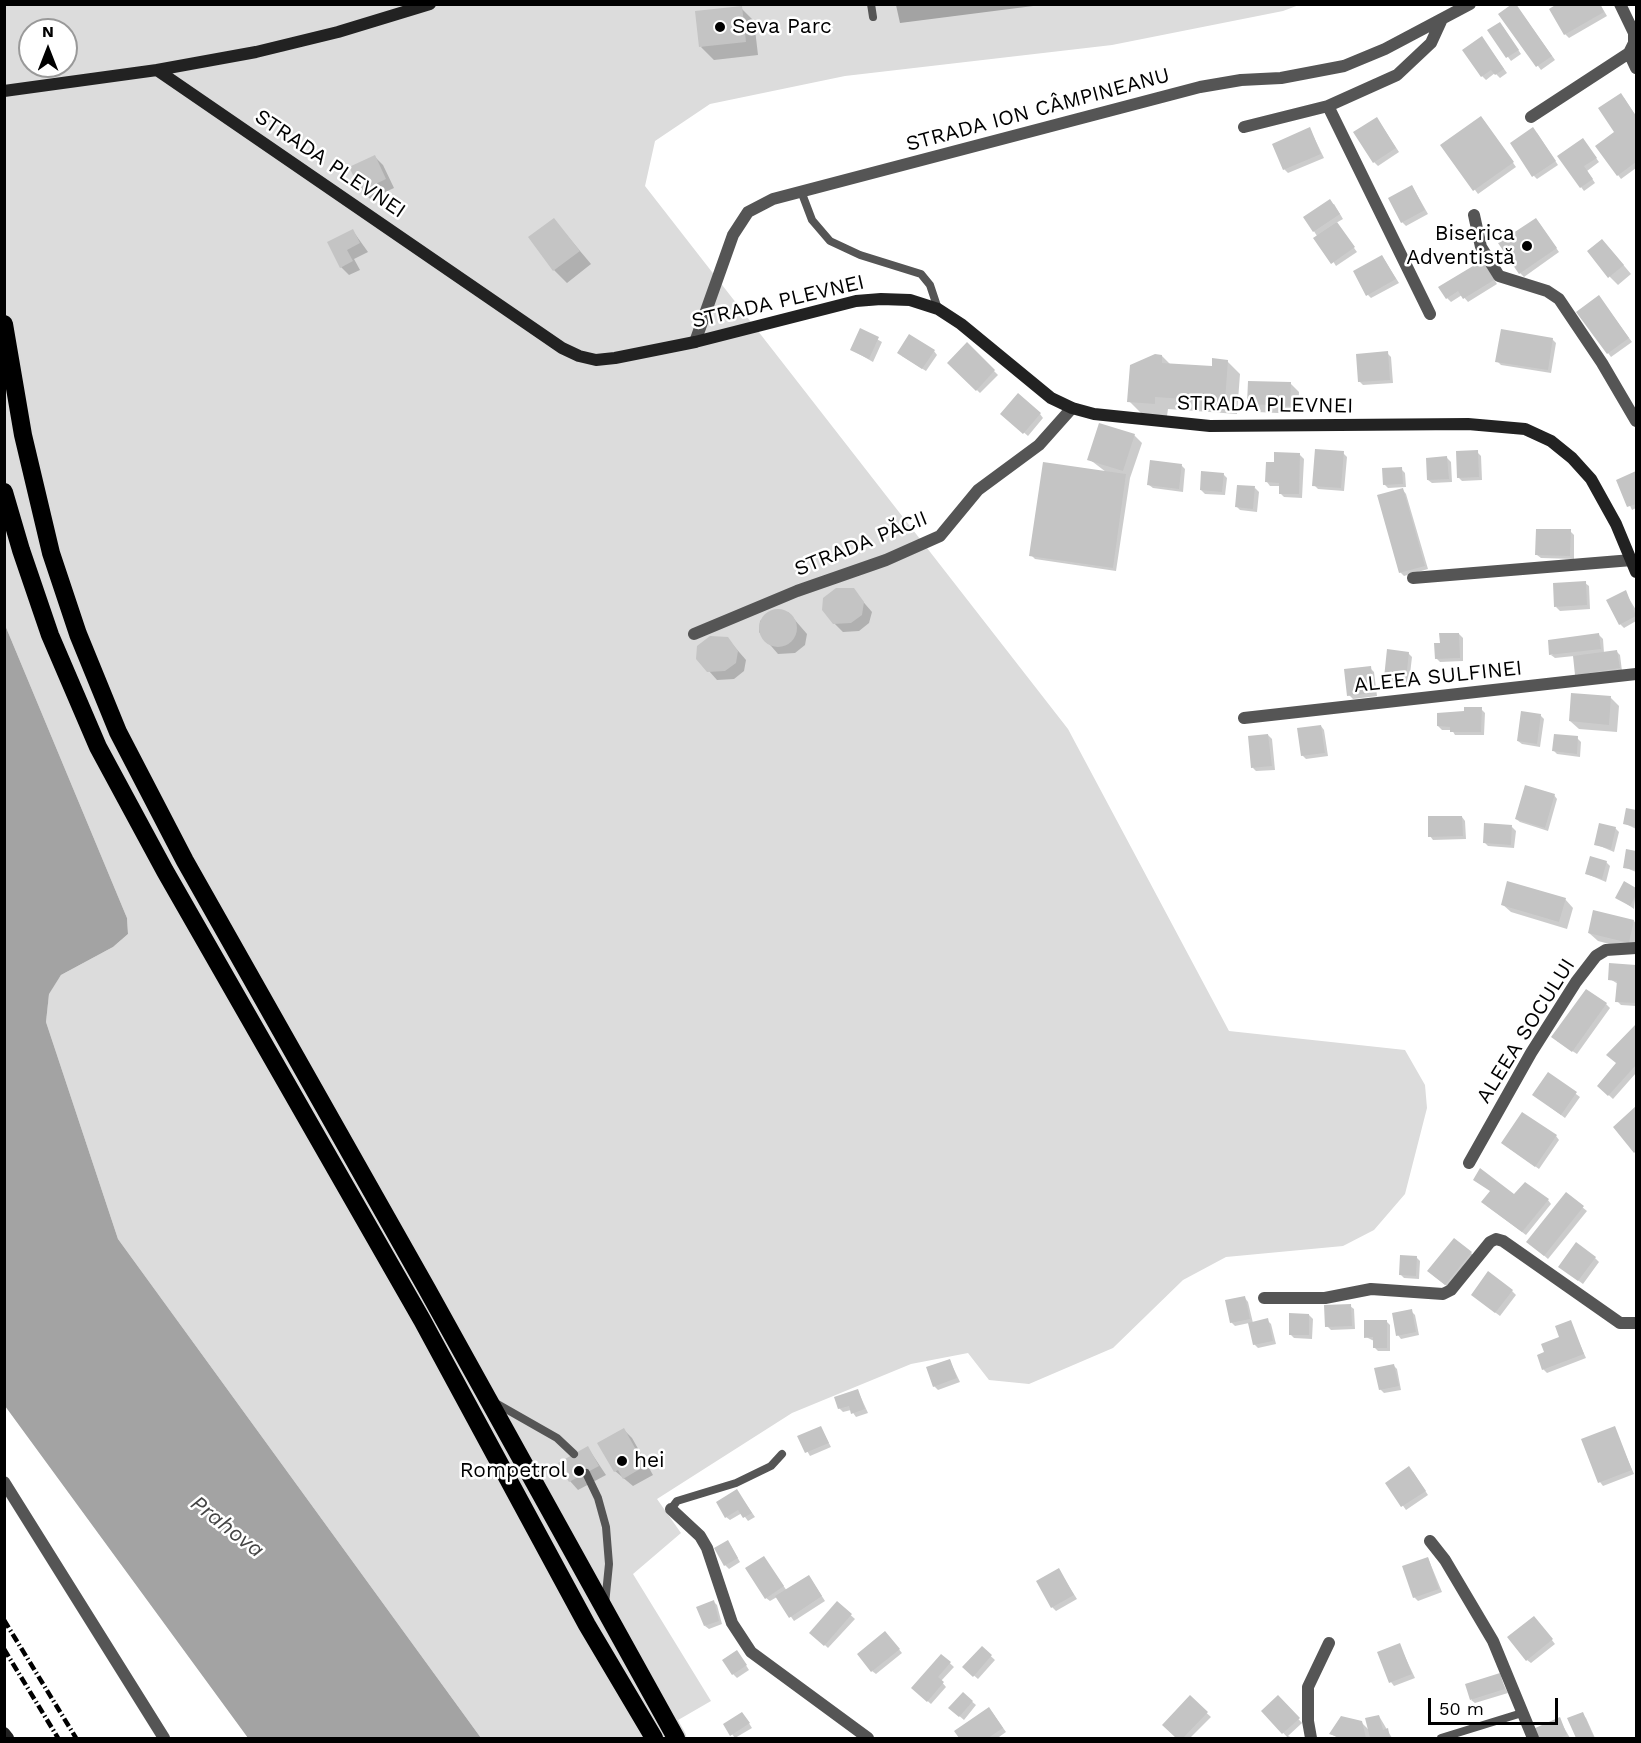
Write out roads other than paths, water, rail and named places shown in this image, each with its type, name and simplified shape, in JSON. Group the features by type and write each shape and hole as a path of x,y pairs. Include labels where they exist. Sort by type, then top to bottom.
{"highway":[{"path":"4,324 23,435 51,553 81,643 118,732 185,861 676,1738"},
{"path":"4,492 50,635 70,685 119,787 422,1320 581,1614 654,1738"}],"main road":[{"path":"4,91 157,70 299,42 430,4"},
{"name":"STRADA PLEVNEI","path":"157,70 562,348 596,360 695,342 856,301 910,300 938,309 961,324 1035,387 1072,408 1123,419 1210,426 1468,424 1525,429 1551,441 1572,458 1591,480 1611,513 1634,566"},
{"path":"4,1733 8,1738"}],"street":[{"name":"STRADA ION CÂMPINEANU","path":"695,342 733,235 748,212 773,199 1200,87 1241,80 1281,78 1344,66 1385,49 1470,4"},
{"path":"1531,117 1629,53 1634,43 1634,33 1627,10"},
{"path":"1244,127 1328,106 1397,75 1431,44 1442,19"},
{"path":"1629,53 1636,68"},
{"path":"1328,106 1430,314"},
{"path":"1474,215 1481,247 1499,276 1547,291 1559,299 1602,363 1636,421"},
{"name":"STRADA PĂCII","path":"694,634 797,591 886,560 940,536 978,490 1039,445 1072,408"},
{"path":"1413,578 1634,566"},
{"name":"ALEEA SULFINEI","path":"1244,718 1636,674"},
{"name":"ALEEA SOCULUI","path":"1469,1163 1531,1053 1576,982 1596,956 1606,950 1636,948"},
{"path":"1264,1298 1325,1298 1371,1289 1443,1294 1452,1290 1490,1242 1496,1239 1503,1241 1620,1323 1636,1323"},
{"path":"4,1482 164,1738"},
{"path":"671,1509 700,1536 707,1548 732,1623 751,1652 868,1738"},
{"path":"1430,1541 1493,1641 1533,1738"},
{"path":"1311,1738 1308,1721 1308,1687 1329,1643"}],"lane":[{"path":"871,4 873,17"},
{"path":"801,191 812,220 830,241 860,255 921,274 930,285 938,309"},
{"path":"487,1399 513,1411 556,1438 574,1454"},
{"path":"671,1509 677,1502 736,1483 771,1466 782,1454"},
{"path":"586,1473 598,1498 606,1527 609,1564 604,1611"},
{"path":"1441,1738 1522,1713"}],"water":[{"path":"896,4 1041,5 900,23"},
{"name":"Prahova","path":"5,625 127,918 128,934 113,947 61,975 49,994 46,1022 118,1239 481,1738 248,1738 5,1406"}],"railway":[{"path":"4,1620 76,1738"},
{"path":"4,1649 58,1738"}],"place":[{"name":"Seva Parc","path":"720,27"},
{"name":"Biserica Adventistă","path":"1527,246"},
{"name":"hei","path":"622,1461"},
{"name":"Rompetrol","path":"579,1471"}]}
